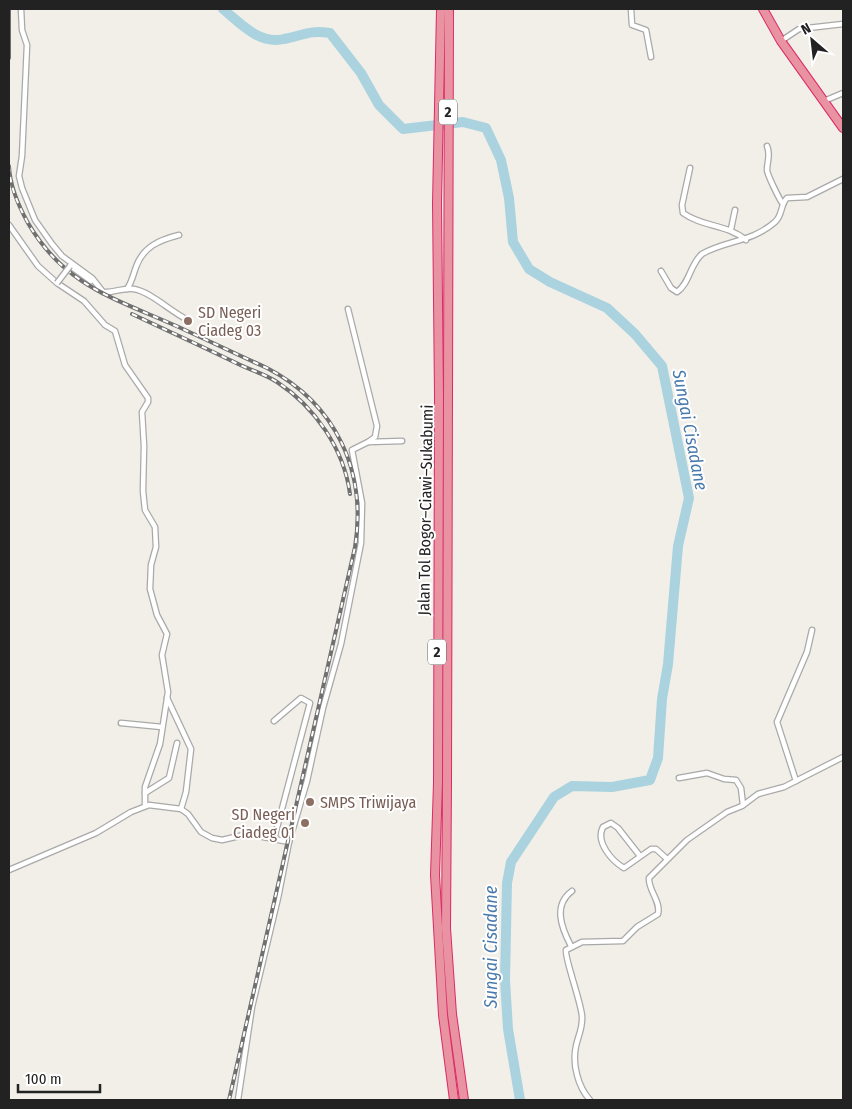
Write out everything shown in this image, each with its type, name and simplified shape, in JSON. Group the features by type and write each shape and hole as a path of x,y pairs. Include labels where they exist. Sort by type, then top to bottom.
{"highway":[{"name":"Jalan Tol Bogor–Ciawi–Sukabumi","path":"441,9 445,20 448,204 446,928 452,1014 464,1100"},
{"name":"Jalan Tol Bogor–Ciawi–Sukabumi","path":"449,9 445,20 437,203 440,396 435,884 443,1015 454,1100"},
{"path":"763,9 781,41 843,128"}],"street":[{"path":"21,9 22,30 27,53 22,156 18,176 35,220 62,256 72,261 103,292 127,289 143,292 171,312 188,320"},
{"path":"631,9 632,24 644,28 647,33 651,57"},
{"path":"781,41 799,29 843,24"},
{"path":"824,101 843,93"},
{"path":"767,146 770,155 768,172 783,204"},
{"path":"690,168 682,205 683,213 711,224 731,229 746,240"},
{"path":"661,271 670,288 678,292 684,286 700,255 710,250 746,240 776,222 787,198 807,197 843,179"},
{"path":"731,229 735,210"},
{"path":"9,225 38,266 57,283 84,301 105,325 115,331 125,365 148,398 142,414 144,446 143,496 145,510 155,528 156,547 151,565 150,588 157,616 167,634 162,655 169,685 160,744 144,793 145,806"},
{"path":"127,289 132,283 142,254 163,239 179,235"},
{"path":"57,283 70,266 97,284"},
{"path":"238,1100 252,1007 278,898 289,842 307,781 323,708 341,644 361,543 362,503 351,452 357,446 375,437 377,426 348,309"},
{"path":"368,442 402,441"},
{"path":"796,781 777,722 807,652 812,630"},
{"path":"168,698 191,749 186,792 181,808"},
{"path":"274,721 301,698 310,703 274,839"},
{"path":"121,723 162,727"},
{"path":"144,793 169,778 177,743"},
{"path":"590,1100 581,1087 575,1064 575,1050 581,1030 582,1017 575,980 566,956 566,950 582,942 620,942 656,915 659,908 648,880 666,858 717,818 743,805 761,792 780,788 843,757"},
{"path":"679,778 707,773 724,779 736,780 741,788 743,805"},
{"path":"9,870 96,833 145,806 181,808 188,814 201,832 212,838 222,840 243,834 289,842"},
{"path":"640,856 618,828 611,823 603,827 601,833 603,843 619,865 624,868 648,851 656,849 666,858"},
{"path":"571,946 565,934 560,907 564,896 572,891"}],"waterway":[{"name":"Sungai Cisadane","path":"223,9 250,32 266,39 275,40 311,33 330,33 361,73 379,105 403,129 463,122 486,128 501,160 509,198 513,242 529,269 550,282 607,308 635,334 662,366 689,498 678,546 668,664 662,699 658,758 650,780 612,787 572,786 554,797 511,862 507,883 505,980 508,1029 520,1100"}],"railway":[{"path":"9,9 9,58"},
{"path":"9,166 13,189 24,216 42,244 57,261 74,275 110,297 267,368 291,383 312,400 328,420 341,442 351,466 356,492 355,547 229,1100"},
{"path":"132,314 266,376 291,392 326,430 341,461 347,477 350,494"}],"place":[{"name":"SD Negeri Ciadeg 03","path":"188,321"},
{"name":"SMPS Triwijaya","path":"310,802"},
{"name":"SD Negeri Ciadeg 01","path":"305,823"}]}
